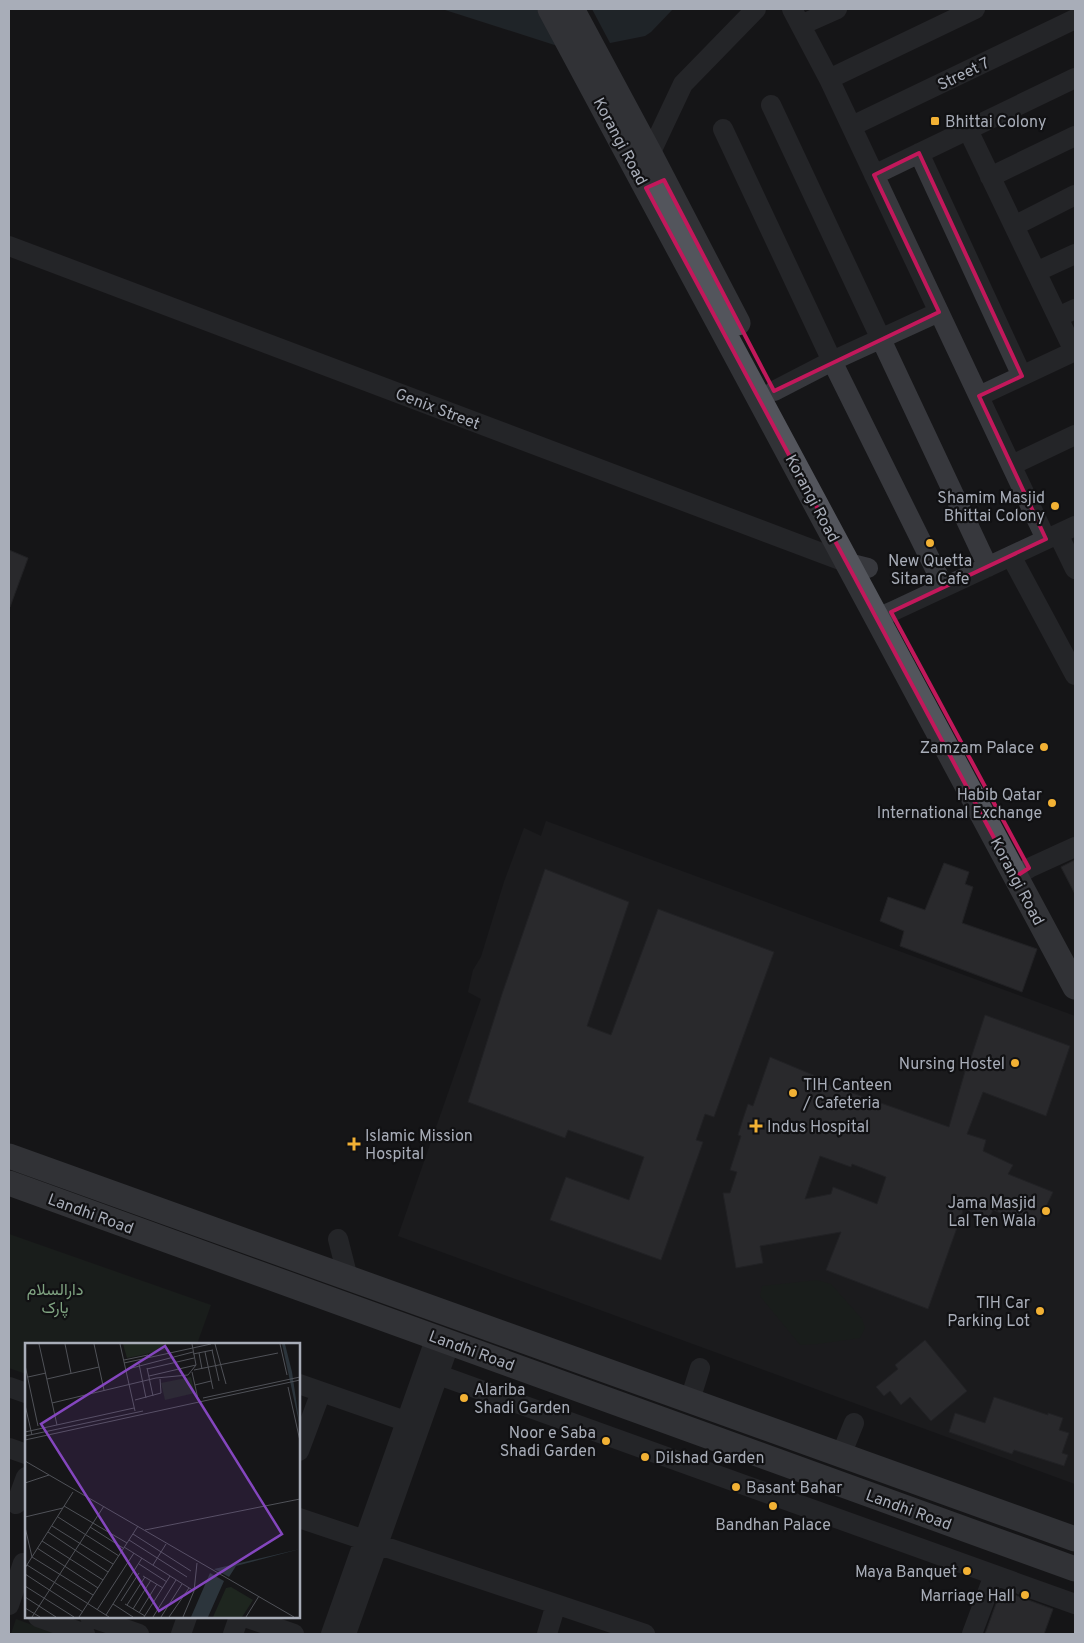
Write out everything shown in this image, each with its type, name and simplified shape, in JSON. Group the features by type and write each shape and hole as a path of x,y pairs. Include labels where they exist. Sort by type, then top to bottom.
{"main road":[{"name":"Korangi Road","path":"550,9 590,64 650,154 655,184 774,391 858,566"},
{"name":"Korangi Road","path":"572,9 590,64 1022,872 1075,987"},
{"name":"Korangi Road","path":"1022,872 1075,951"},
{"name":"Landhi Road","path":"9,1156 1075,1539"},
{"name":"Landhi Road","path":"9,1184 1075,1569"}],"street":[{"path":"650,154 683,84 756,9"},
{"path":"837,9 797,17 852,126 1012,465 1060,533 1075,569"},
{"path":"829,79 975,9"},
{"name":"Street 7","path":"852,126 1075,19"},
{"path":"874,175 1075,78"},
{"path":"771,105 988,567"},
{"path":"723,129 832,361 944,587"},
{"path":"968,130 1036,272 1067,313 1075,351 979,396"},
{"path":"990,177 1075,136"},
{"path":"919,153 1022,376"},
{"path":"1014,226 1075,195"},
{"name":"Genix Street","path":"9,246 858,566"},
{"path":"1036,272 1075,254"},
{"path":"774,391 832,361 939,312"},
{"path":"1012,465 1075,435"},
{"path":"884,615 1060,533"},
{"path":"1011,556 1075,676"},
{"path":"1022,872 1075,847"},
{"path":"338,1239 348,1278"},
{"path":"331,1634 439,1375 443,1340"},
{"path":"346,1634 405,1421 443,1340"},
{"path":"690,1400 700,1368"},
{"path":"439,1375 1075,1604"},
{"path":"300,1384 405,1421"},
{"path":"9,1387 25,1393"},
{"path":"300,1448 321,1392"},
{"path":"841,1455 854,1423"},
{"path":"9,1448 25,1454"},
{"path":"17,1504 25,1480"},
{"path":"300,1518 645,1634"},
{"path":"19,1562 13,1596 25,1611"},
{"path":"972,1634 994,1575"},
{"path":"547,1634 556,1604"},
{"path":"41,1618 85,1634"},
{"path":"93,1618 139,1634"},
{"path":"181,1634 187,1618"},
{"path":"233,1634 239,1618"},
{"path":"248,1618 294,1634"}],"highlighted area":[{"path":"919,153 1022,376 979,396 1046,539 891,612 1029,868 1015,877 646,188 664,180 774,391 939,312 874,175"}],"shaded area":[{"path":"442,9 546,9 567,49"},
{"path":"592,9 673,9 645,36 610,43"},
{"name":"Indus Hospital","path":"546,821 1075,1016 1075,1484 398,1236 481,999 468,992 473,970 481,957 504,882 524,828 541,836"}],"green space":[{"name":"دارالسلام پارک","path":"9,1234 211,1305 197,1343 25,1343 25,1374 9,1368"},
{"path":"817,1280 831,1284 862,1319 865,1328 860,1338 800,1345 760,1296 762,1286"},
{"path":"16,1619 57,1634 11,1634"}],"building":[{"path":"9,550 28,558 10,607 9,607"},
{"path":"1075,860 1075,894 1061,867"},
{"path":"944,863 969,872 965,884 973,887 962,923 1037,949 1022,992 900,946 904,931 880,921 888,897 925,910"},
{"path":"545,869 629,902 587,1026 611,1035 658,909 774,952 714,1117 705,1114 696,1140 703,1142 661,1260 550,1220 566,1177 629,1200 644,1157 568,1130 565,1138 468,1102 502,994"},
{"path":"985,1015 1070,1046 1046,1116 983,1092 967,1134 986,1140 983,1151 1013,1165 1008,1174 1053,1192 1036,1228 993,1210 988,1220 964,1208 928,1309 826,1270 841,1232 760,1246 763,1263 736,1268 723,1193 730,1193 737,1172 730,1170 741,1136 738,1135 748,1104 753,1106 770,1057 825,1080 824,1083 949,1127 968,1061 970,1061","holes":["820,1156 851,1167 852,1164 886,1177 877,1204 833,1187 831,1194 805,1199"]},
{"path":"925,1340 967,1391 931,1421 910,1397 901,1405 890,1391 884,1396 876,1387 898,1369 895,1365"},
{"path":"994,1397 1063,1418 1059,1430 1069,1433 1062,1453 1068,1455 1064,1466 1014,1450 1012,1454 949,1432 955,1413 985,1423"},
{"path":"1001,1590 1053,1609 1044,1634 985,1634"}],"place":[{"name":"Bhittai Colony","path":"935,121"},
{"name":"Shamim Masjid Bhittai Colony","path":"1055,506"},
{"name":"New Quetta Sitara Cafe","path":"930,543"},
{"name":"Zamzam Palace","path":"1044,747"},
{"name":"Habib Qatar International Exchange","path":"1052,803"},
{"name":"Nursing Hostel","path":"1015,1063"},
{"name":"TIH Canteen / Cafeteria","path":"793,1093"},
{"name":"Indus Hospital","path":"756,1126"},
{"name":"Islamic Mission Hospital","path":"354,1144"},
{"name":"Jama Masjid Lal Ten Wala","path":"1046,1211"},
{"name":"TIH Car Parking Lot","path":"1040,1311"},
{"name":"Alariba Shadi Garden","path":"464,1398"},
{"name":"Noor e Saba Shadi Garden","path":"606,1441"},
{"name":"Dilshad Garden","path":"645,1457"},
{"name":"Basant Bahar","path":"736,1487"},
{"name":"Bandhan Palace","path":"773,1506"},
{"name":"Maya Banquet","path":"967,1571"},
{"name":"Marriage Hall","path":"1025,1595"}]}
